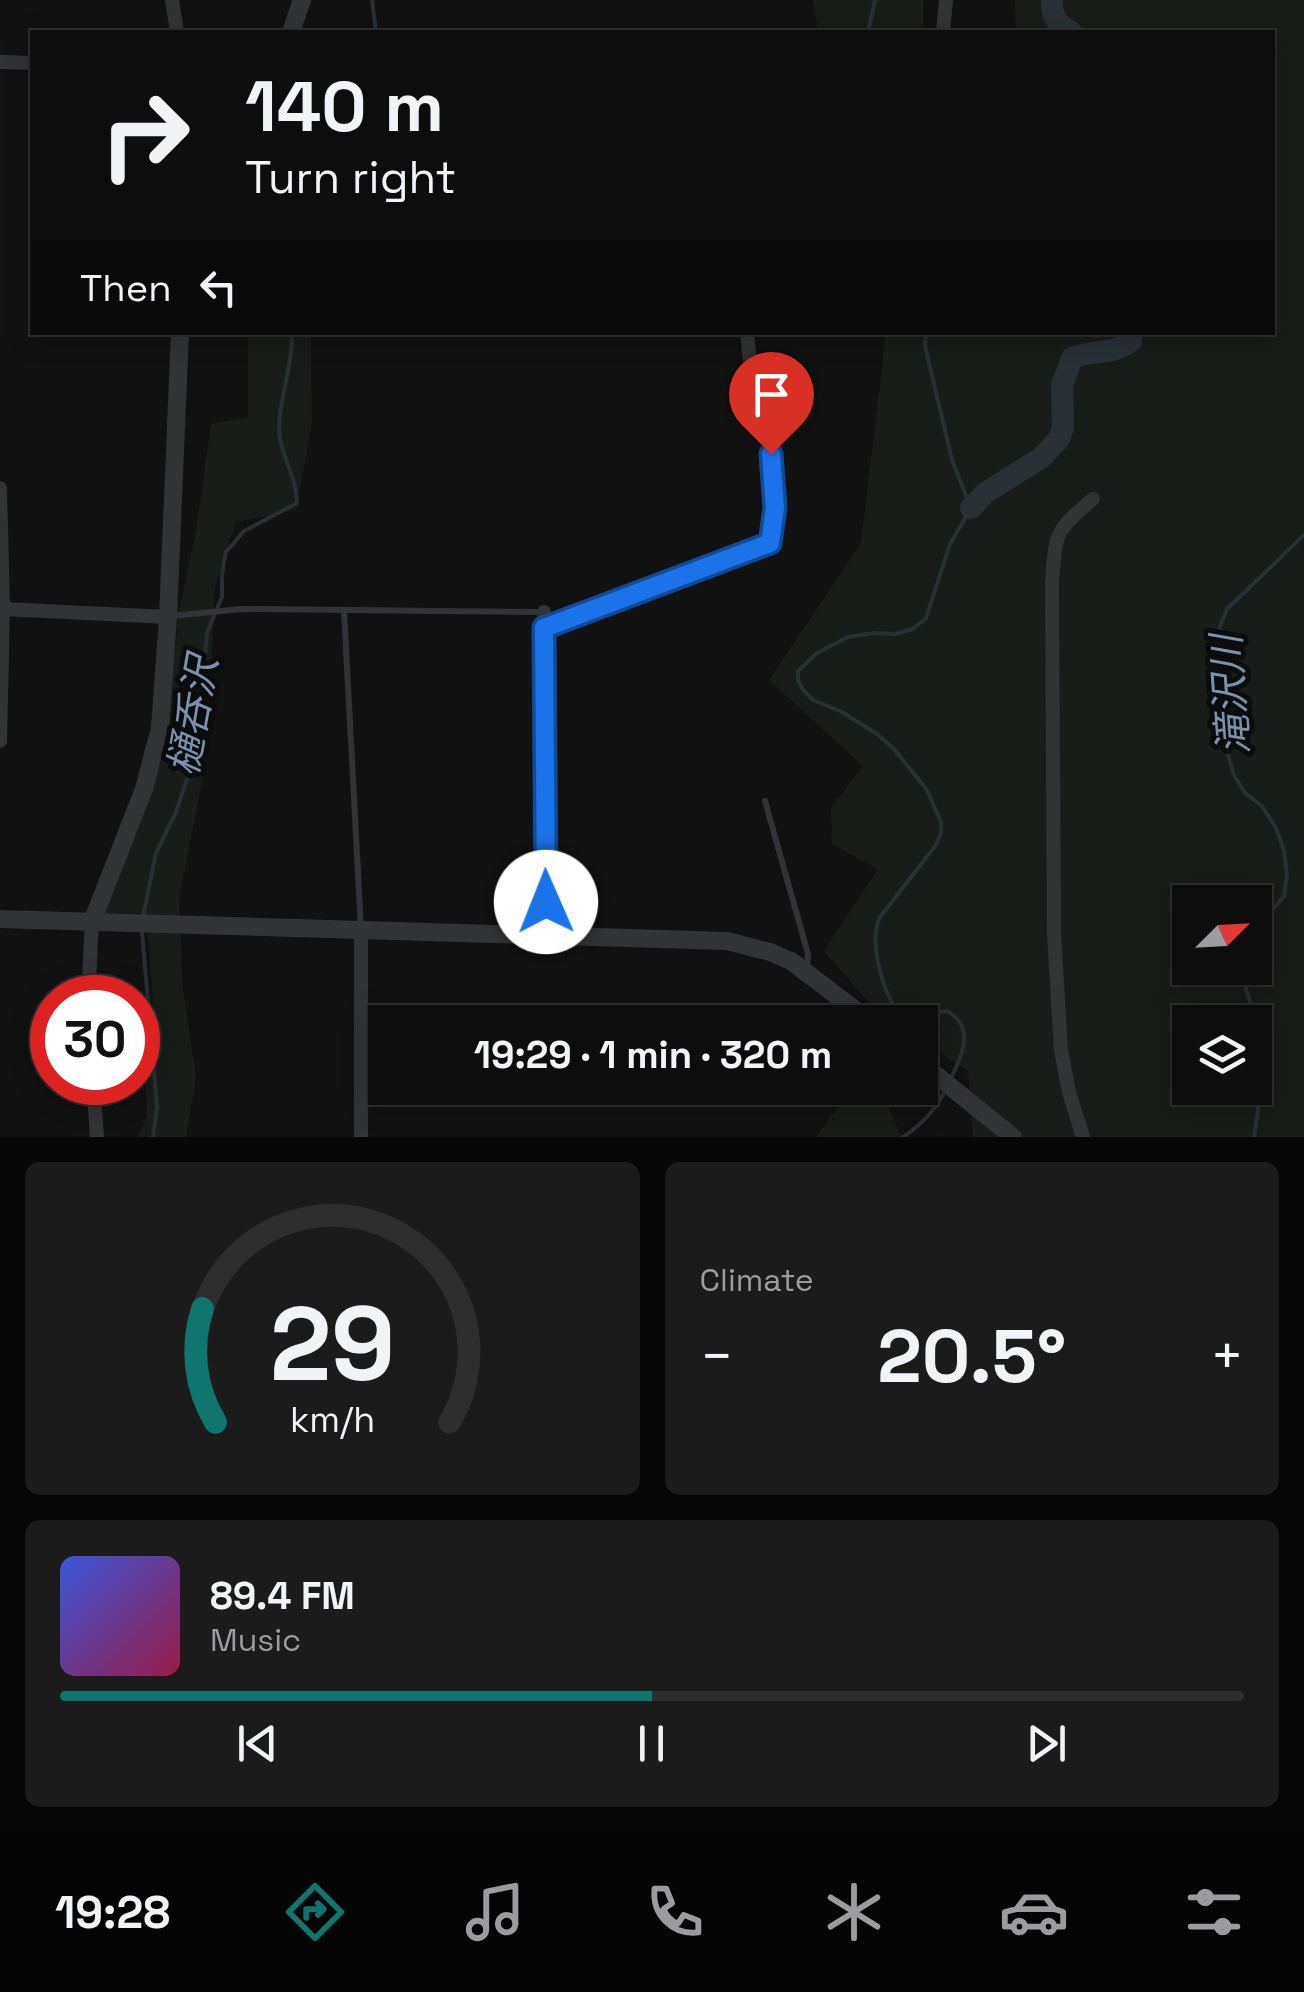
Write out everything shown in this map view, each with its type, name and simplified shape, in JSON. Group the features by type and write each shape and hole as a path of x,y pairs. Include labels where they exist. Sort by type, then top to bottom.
{"street":[{"path":"172,0 177,30"},
{"path":"293,30 302,0"},
{"path":"943,30 946,0"},
{"path":"0,62 30,63"},
{"path":"89,975 92,922 153,760 163,700 180,335"},
{"path":"544,628 770,543 775,508 769,428 750,362 747,335"},
{"path":"0,488 4,609 0,740"},
{"path":"1083,1137 1061,1050 1054,934 1052,582 1056,538 1061,528 1093,499"},
{"path":"4,609 168,616"},
{"path":"544,612 547,936"},
{"path":"0,918 727,941 770,952 806,971 849,1005"},
{"path":"361,930 361,1137"},
{"path":"938,1077 1013,1137"},
{"path":"95,1105 97,1137"}],"lane":[{"path":"168,616 242,609 544,612"},
{"path":"344,611 361,930"},
{"path":"765,801 808,954 806,971"}],"shaded area":[{"path":"813,0 923,0 923,30 818,30"},
{"path":"1015,0 1304,0 1304,1137 973,1137 968,1071 938,1052 938,1005 871,1005 824,951 878,869 832,844 831,808 863,766 769,680 861,543 886,335 1275,335 1275,30 1016,30"},
{"path":"248,335 311,336 312,424 296,510 236,522 215,587 207,755 179,900 183,989 196,1077 186,1137 138,1137 147,1116 147,1105 160,1105 160,975 151,975 146,913 104,913 150,799 165,747 179,610 196,532 211,424 248,417"},
{"path":"839,1105 887,1105 902,1137 816,1137"}],"waterway":[{"name":"樋呑沢","path":"372,0 376,30"},
{"path":"868,30 875,0"},
{"path":"1052,0 1056,19 1068,30"},
{"name":"樋呑沢","path":"143,917 156,853 176,812 191,767 207,633 222,597 226,552 244,531 297,503 279,427 292,335"},
{"path":"926,335 925,346 952,460 971,508 950,544 926,618 913,629 895,634 848,637 817,653 798,671 798,680 813,700 842,712 894,749 927,790 941,822 936,845 880,917 876,940 883,981 900,1015 947,1011 961,1025 964,1042 950,1080"},
{"path":"971,508 985,493 1041,458 1059,439 1063,428 1062,385 1072,358 1124,346 1131,341 1131,335"},
{"name":"滝沢川","path":"1272,908 1284,896 1284,851 1262,806 1245,793 1234,775 1228,755 1220,626 1227,609 1304,535"},
{"name":"樋呑沢","path":"142,932 157,1106 153,1137"},
{"name":"滝沢川","path":"1245,985 1264,1054 1254,1137"},
{"path":"903,1137 928,1116 946,1089"}],"route":[{"path":"546,902 544,628 770,543 775,508 771,454"}]}
